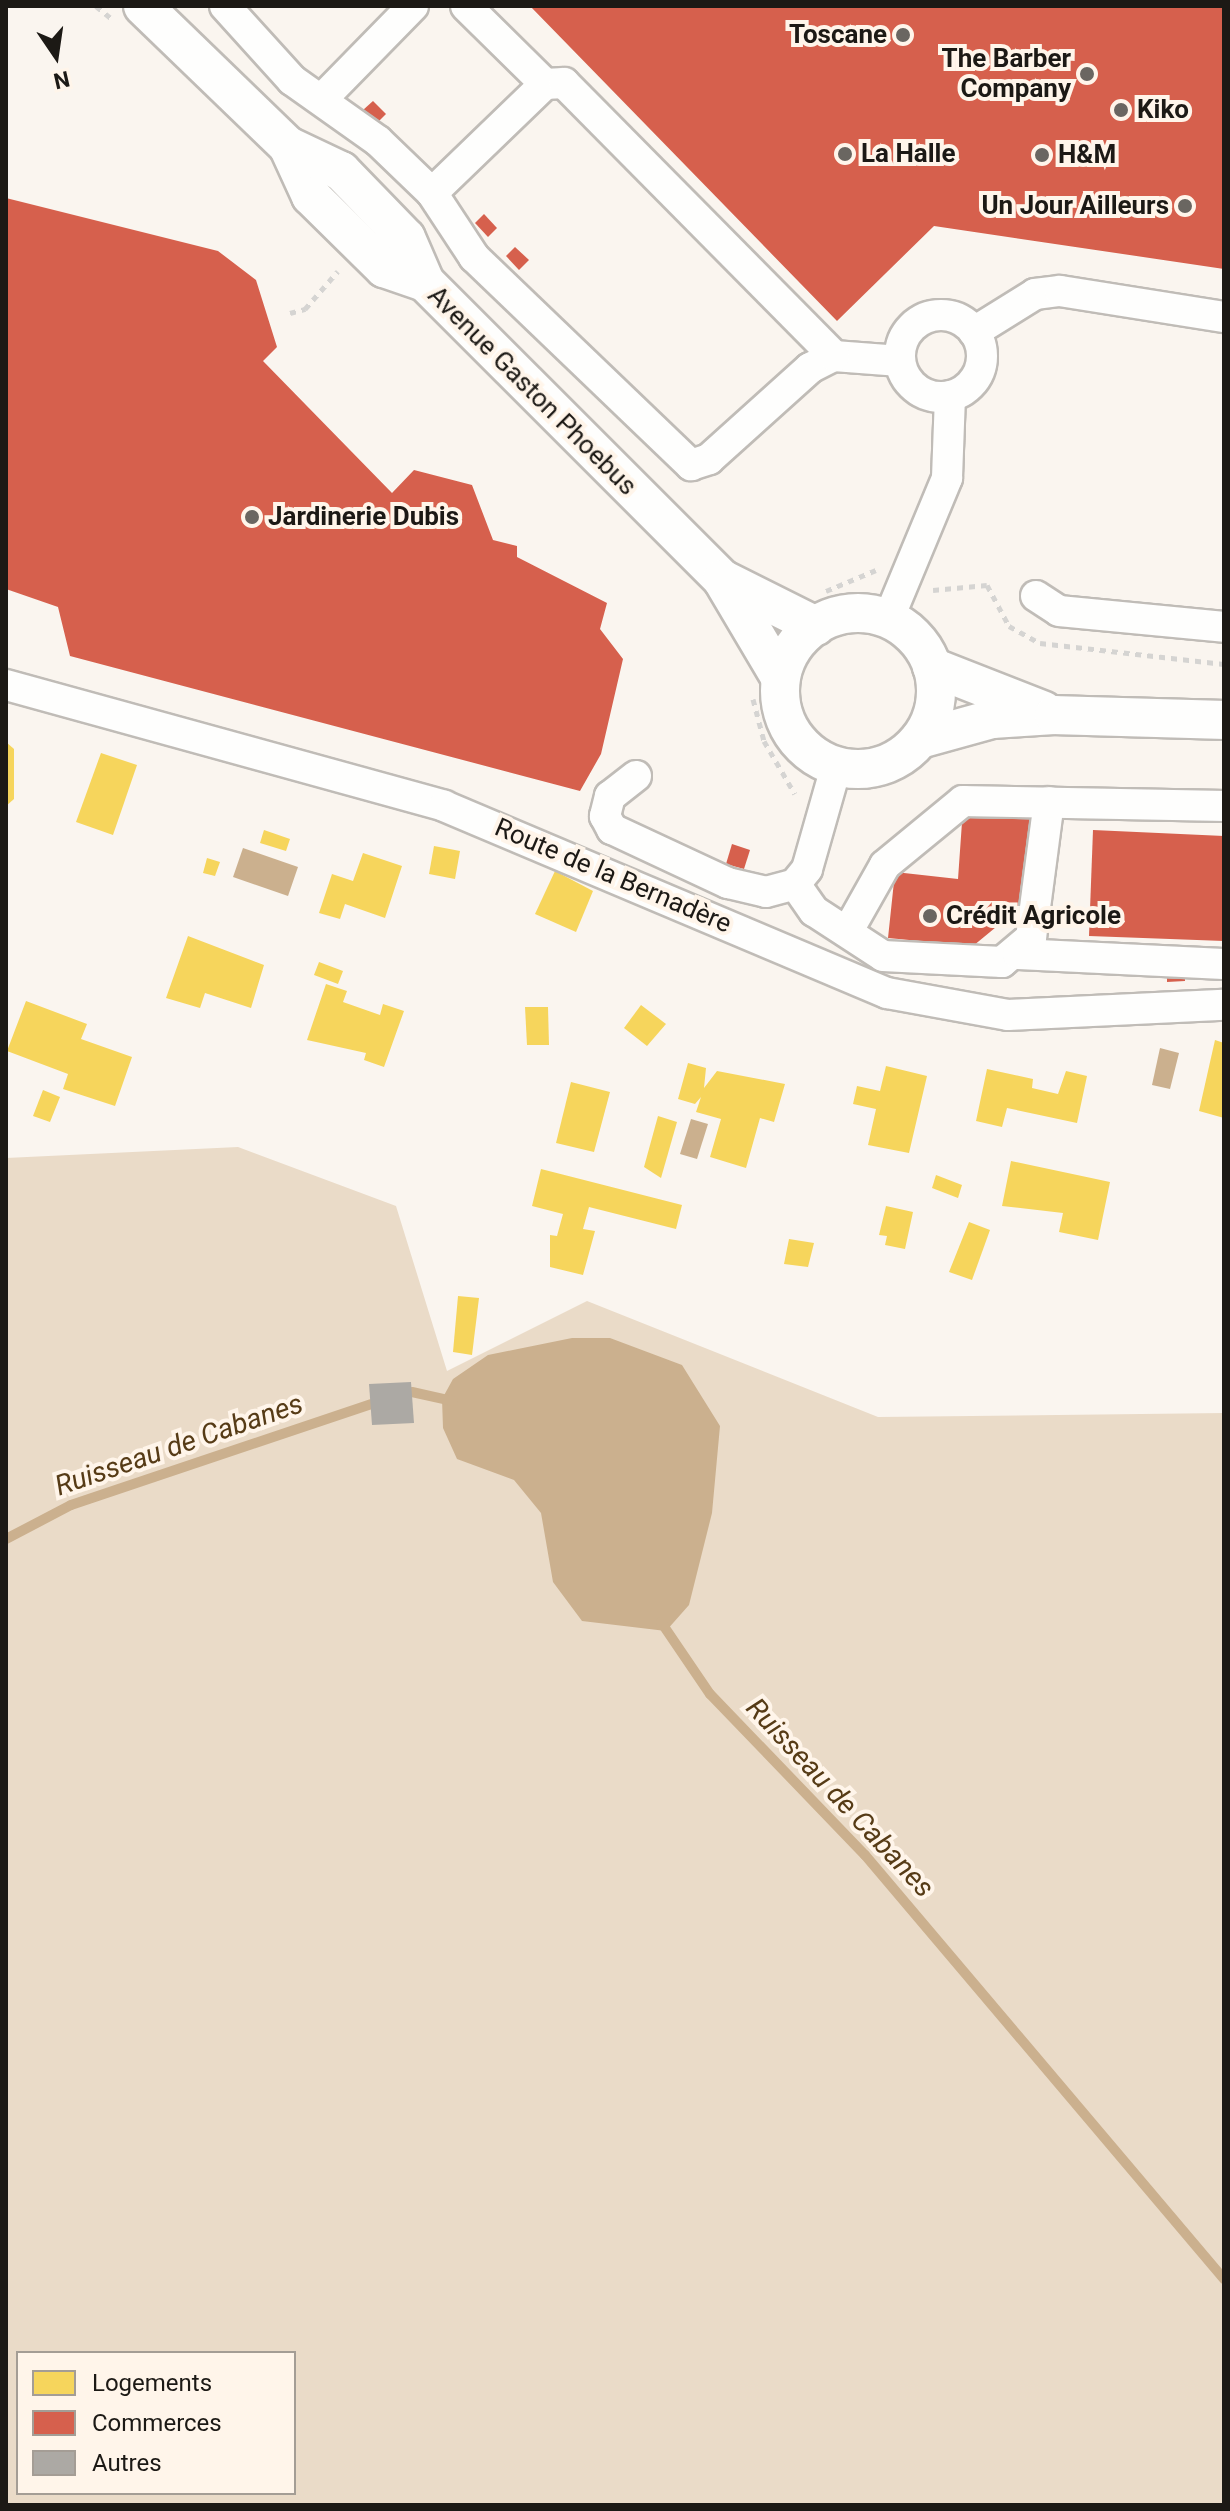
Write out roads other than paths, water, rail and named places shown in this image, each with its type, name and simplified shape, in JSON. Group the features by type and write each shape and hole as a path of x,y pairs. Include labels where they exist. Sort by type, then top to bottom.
{"main road":[{"name":"Avenue Gaston Phoebus","path":"129,14 288,146 311,196 384,268 425,282 722,579 816,626"},
{"name":"Avenue Gaston Phoebus","path":"722,579 766,685"},
{"path":"920,739 936,692 932,667 908,631 888,620 839,615 816,626 793,648 766,685 791,732 836,767 882,766 920,739 992,719 1054,715 1224,720"},
{"path":"932,667 1054,715"}],"street":[{"path":"225,6 292,80 322,99 432,193 474,257 691,465 709,459 810,368 834,356 900,361"},
{"path":"322,99 413,6"},
{"path":"466,6 545,84"},
{"path":"432,193 545,84 564,83 834,356"},
{"path":"974,332 1035,294 1060,291 1224,317"},
{"path":"888,620 947,478 950,396 979,370 974,332 952,317 925,318 905,335 900,361 924,394 950,396"},
{"path":"1036,596 1059,611 1224,627"},
{"name":"Route de la Bernadère","path":"6,685 444,806 887,993 1008,1015 1224,1005"},
{"path":"636,776 606,805 606,822 625,838 728,883 766,892 795,884 815,850 836,767"},
{"path":"849,929 885,865 963,801 1224,806"},
{"path":"1018,954 1031,938 1049,802"},
{"path":"795,884 814,911 849,929 883,956 960,964 1018,954 1224,964"}],"waterway":[{"name":"Ruisseau de Cabanes","path":"412,1392 453,1401"},
{"name":"Ruisseau de Cabanes","path":"6,1539 71,1505 371,1404"},
{"name":"Ruisseau de Cabanes","path":"661,1622 710,1694 865,1855 1224,2279"}],"place":[{"name":"Toscane","path":"903,35"},
{"name":"The Barber Company","path":"1087,74"},
{"name":"Kiko","path":"1121,110"},
{"name":"La Halle","path":"845,154"},
{"name":"H&M","path":"1042,155"},
{"name":"Un Jour Ailleurs","path":"1185,206"},
{"name":"Jardinerie Dubis","path":"252,517"},
{"name":"Crédit Agricole","path":"930,916"}]}
